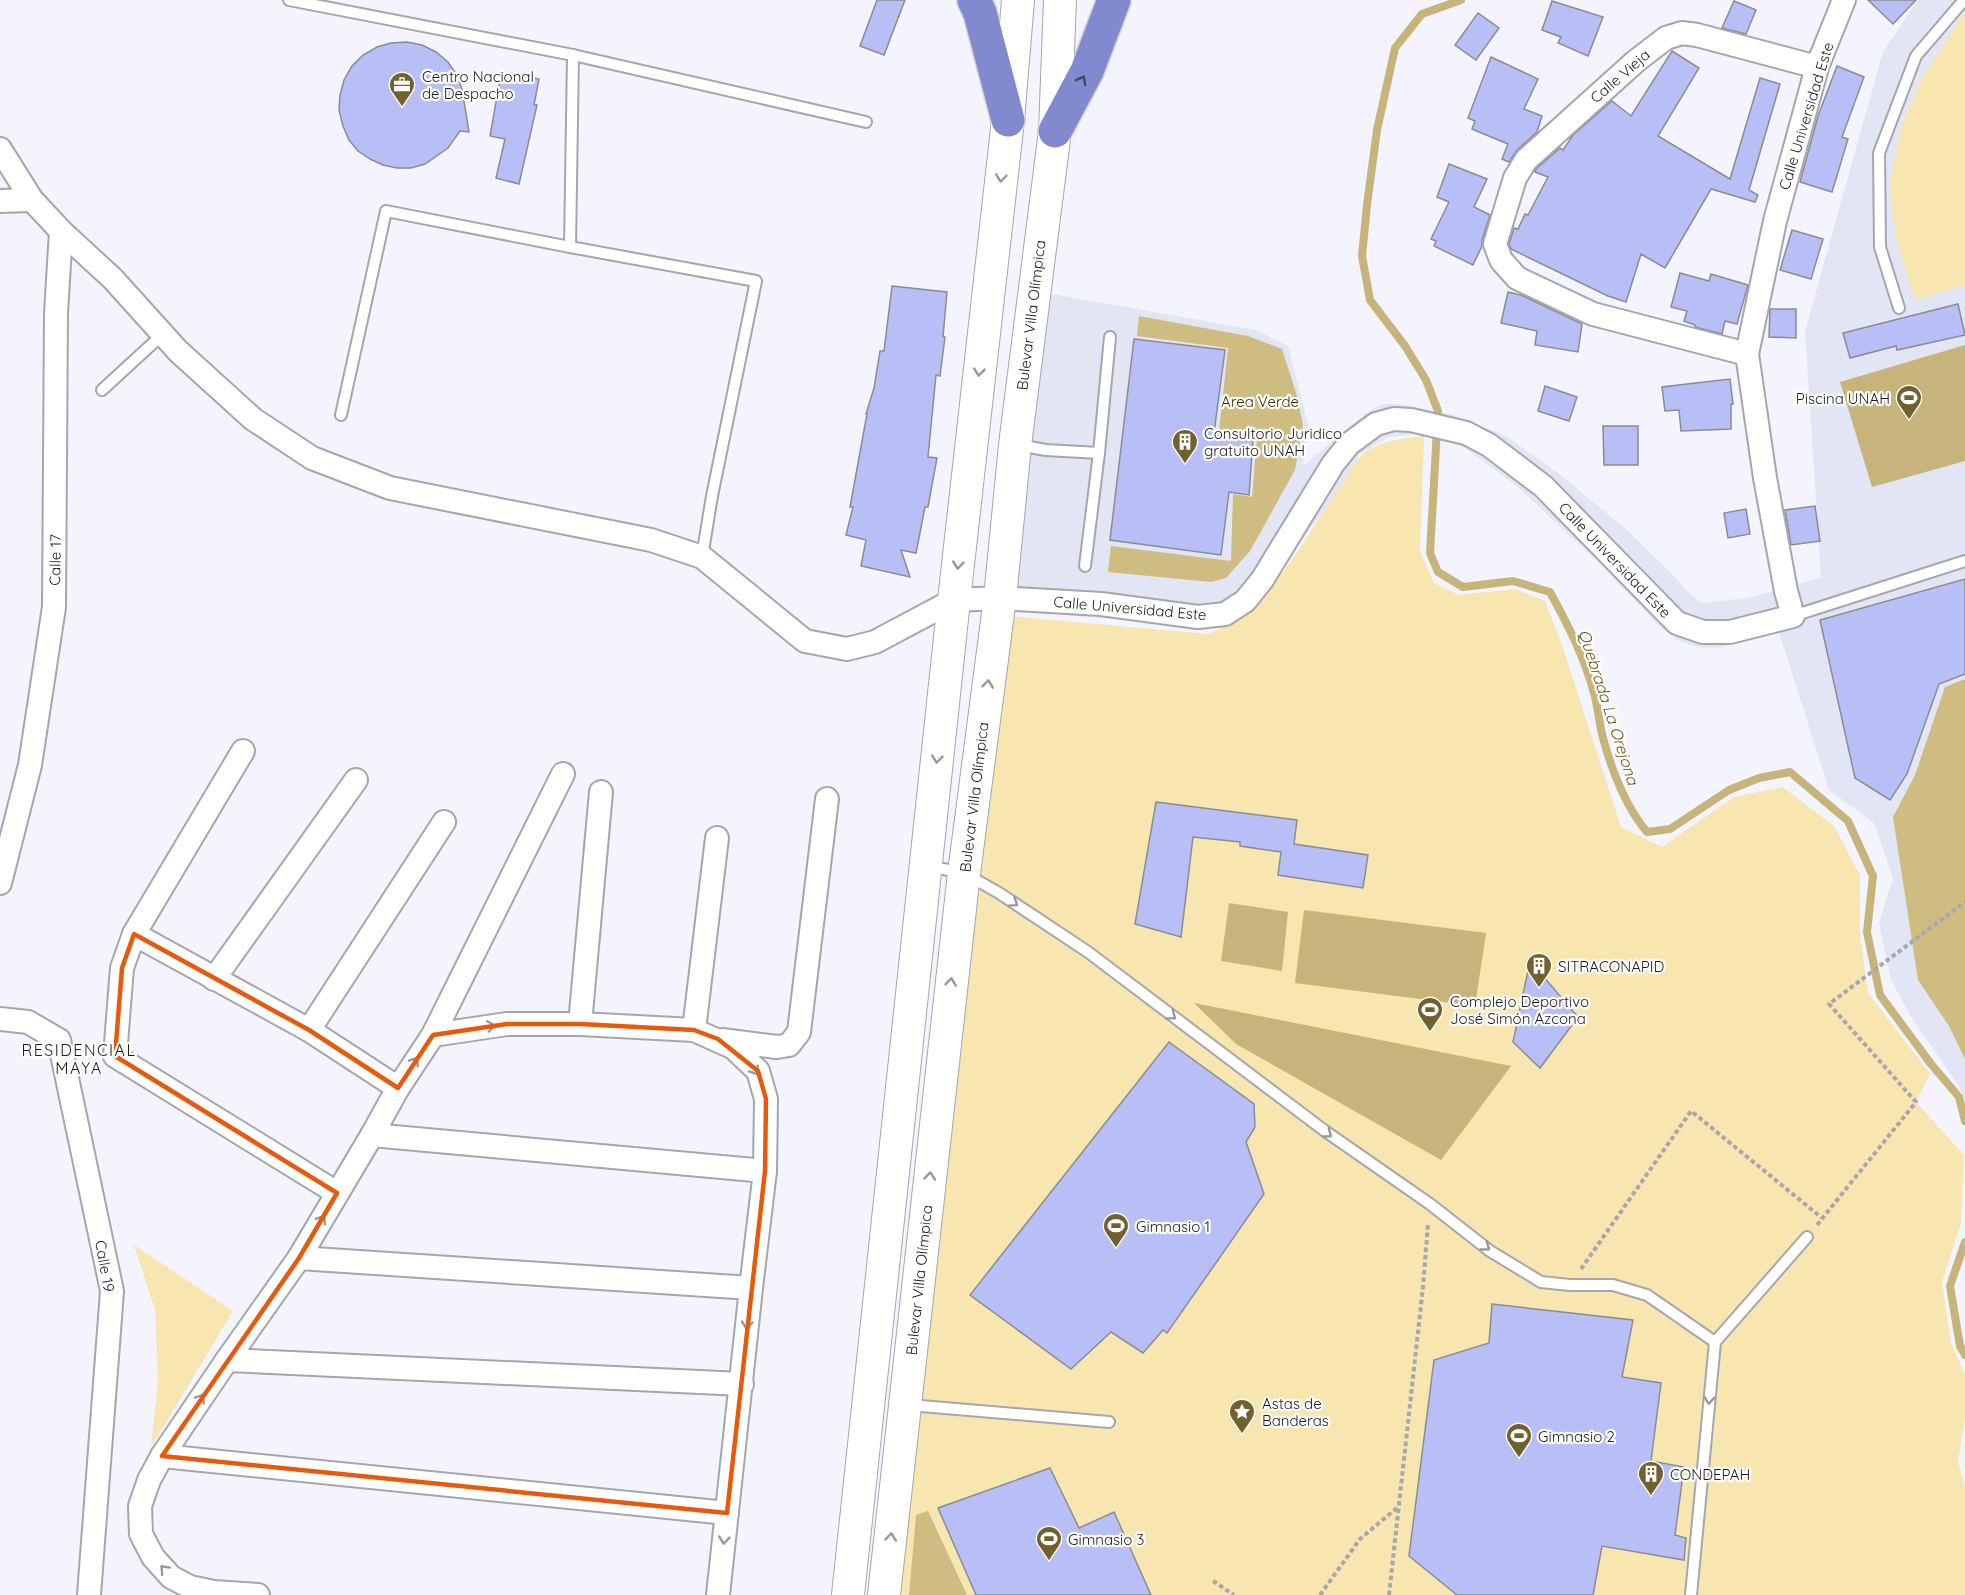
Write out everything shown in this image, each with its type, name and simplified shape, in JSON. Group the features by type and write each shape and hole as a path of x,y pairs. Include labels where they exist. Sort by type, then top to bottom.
{"highway":[{"path":"974,0 980,13 1008,120"},
{"path":"1054,131 1088,71 1114,0"}],"main road":[{"path":"848,1595 954,600 1008,120 1018,0"},
{"name":"Bulevar Villa Olímpica","path":"884,1595 964,873 1000,598 1015,445 1054,131 1060,0"}],"street":[{"name":"Calle Universidad Este","path":"954,600 1000,598 1101,604 1198,617 1225,614 1245,601 1262,580 1333,464 1349,444 1376,424 1394,419 1411,420 1466,433 1489,445 1542,486 1677,623 1703,632 1730,632 1793,616 1786,591 1767,489 1747,354 1775,221 1817,67 1844,0"},
{"name":"Calle Vieja","path":"1747,354 1593,314 1516,278 1501,260 1495,244 1515,178 1526,160 1636,61 1666,38 1682,33 1697,35 1817,67"},
{"path":"0,149 32,200 61,231 113,279 163,334 253,419 312,458 390,488 651,540 702,557 805,641 820,645 847,649 875,642 954,600"},
{"path":"0,201 32,200"},
{"name":"Calle 17","path":"0,883 30,765 54,607 56,313 61,231"},
{"path":"243,751 134,934 122,968 114,1056 337,1193"},
{"path":"258,1595 214,1592 190,1587 171,1577 153,1557 141,1534 140,1506 149,1480 162,1456 299,1258 398,1088 433,1035 563,774"},
{"path":"214,979 356,780"},
{"path":"580,1024 601,792"},
{"path":"718,1039 777,1047 789,1045 798,1032 826,799"},
{"path":"309,1030 444,822"},
{"path":"694,1030 717,838"},
{"path":"134,934 309,1030 398,1088"},
{"name":"Calle 19","path":"0,1019 28,1022 59,1040 112,1291 88,1595"},
{"path":"433,1035 507,1024 580,1024 694,1030 734,1048 758,1071 766,1099 765,1171 718,1595"},
{"path":"372,1135 765,1171"},
{"path":"299,1258 751,1288"},
{"path":"227,1360 742,1384"},
{"path":"162,1456 727,1514"}],"lane":[{"path":"289,0 573,55 866,122"},
{"path":"1899,308 1880,247 1879,153 1916,56 1964,0"},
{"path":"570,247 573,55"},
{"path":"341,415 386,211 756,281 712,496 702,557"},
{"path":"102,390 163,334"},
{"path":"1085,566 1110,337"},
{"path":"1015,445 1046,450 1099,453"},
{"path":"1793,616 1965,561"},
{"path":"926,866 964,873 999,893 1088,952 1325,1131 1430,1204 1490,1251 1541,1282 1613,1285 1647,1295 1715,1342"},
{"path":"1691,1595 1715,1342 1807,1237"},
{"path":"906,1404 1109,1422"}],"path":[{"path":"1807,1237 1916,1102 1829,1004 1965,903"},
{"path":"1570,1285 1691,1111 1822,1218"},
{"path":"1389,1595 1430,1204"},
{"path":"1320,1595 1360,1539 1398,1507"},
{"path":"1213,1581 1234,1595"}],"highlighted area":[{"path":"134,934 309,1030 398,1088 433,1035 507,1024 580,1024 694,1030 718,1039 758,1071 766,1099 765,1171 727,1513 162,1456 299,1258 337,1193 115,1056 122,968"}],"shaded area":[{"path":"1918,0 1965,0 1965,1100 1959,1086 1912,1018 1891,981 1879,923 1893,878 1874,823 1829,790 1779,632 1719,648 1698,647 1679,641 1660,627 1600,564 1518,487 1464,447 1422,433 1389,437 1360,454 1331,501 1261,593 1157,622 1010,611 1046,293 1256,330 1288,346 1308,424 1303,466 1366,413 1382,404 1401,404 1453,415 1506,436 1562,476 1628,531 1688,592 1702,603 1747,598 1821,578 1805,331 1883,52"},
{"path":"1965,12 1965,285 1915,300 1896,237 1889,187 1901,127 1923,76"},
{"name":"Piscina UNAH","path":"1965,345 1965,461 1872,487 1840,382"},
{"name":"Complejo Deportivo José Simón Azcona","path":"1424,436 1420,551 1434,583 1459,595 1515,589 1545,601 1563,648 1621,827 1662,847 1734,797 1783,787 1834,826 1860,875 1860,934 1868,993 1930,1074 1916,1102 1964,1155 1961,1223 1942,1282 1951,1343 1965,1374 1965,1418 1958,1461 1965,1488 1965,1595 899,1595 1008,616 1208,634 1249,609 1266,592 1297,553 1363,454 1384,443"},
{"path":"1229,903 1288,912 1282,971 1221,961"},
{"path":"1304,910 1486,933 1475,1006 1295,983"},
{"path":"1194,1003 1511,1066 1441,1160 1236,1044"},
{"path":"134,1245 233,1311 151,1447 158,1378 155,1310"}],"green space":[{"name":"Area Verde","path":"1139,316 1248,336 1282,349 1297,396 1303,425 1295,470 1250,551 1226,578 1211,582 1108,572 1111,546 1231,561 1233,494 1252,497 1257,437 1219,431 1228,348 1137,336"},
{"path":"1965,679 1965,1059 1949,1026 1918,980 1893,817 1915,775 1945,687"},
{"path":"928,1511 967,1595 909,1595 916,1515"}],"building":[{"path":"877,0 905,0 884,55 860,46"},
{"path":"1868,0 1916,0 1893,24"},
{"path":"1552,1 1603,17 1588,56 1558,43 1561,37 1542,30"},
{"path":"1734,1 1756,10 1746,34 1722,28"},
{"path":"1478,13 1499,28 1476,60 1455,45"},
{"name":"Centro Nacional de Despacho","path":"407,42 422,45 436,52 448,62 457,75 462,89 469,132 460,131 448,148 425,164 411,168 397,168 370,159 358,151 349,140 339,110 340,95 344,80 352,66 363,55 377,47"},
{"path":"1672,51 1699,68 1658,136 1730,179 1760,78 1780,84 1749,190 1758,195 1755,202 1711,189 1665,268 1641,254 1626,302 1608,296 1511,249 1509,244 1514,228 1518,229 1525,214 1528,215 1548,177 1535,172 1536,169 1560,148 1563,150 1573,135 1612,101 1631,116"},
{"path":"1491,57 1538,79 1524,109 1542,116 1537,132 1517,150 1509,162 1502,159 1508,144 1472,129 1475,121 1468,118"},
{"path":"1837,66 1864,77 1842,137 1848,139 1832,192 1800,182 1818,116"},
{"path":"510,73 539,79 534,105 537,105 519,184 496,178 505,139 490,136 501,74 509,75"},
{"path":"1449,164 1487,179 1474,207 1490,215 1482,246 1473,265 1434,246 1436,241 1431,239 1449,202 1437,197"},
{"path":"1792,230 1823,239 1811,279 1780,270"},
{"path":"1680,273 1709,281 1711,274 1748,285 1737,324 1725,321 1722,334 1695,327 1684,321 1687,311 1671,307"},
{"path":"892,286 947,292 943,337 945,337 940,376 936,375 928,457 937,458 916,553 901,550 910,577 861,566 866,540 846,535 853,507 850,507 866,414 874,388 880,351 884,351"},
{"path":"1508,292 1521,295 1582,324 1578,352 1535,345 1537,331 1501,323"},
{"path":"1958,304 1965,335 1897,350 1896,346 1850,358 1843,333"},
{"path":"1770,309 1796,309 1796,338 1769,337"},
{"name":"Consultorio Juridico gratuito UNAH","path":"1134,339 1225,350 1214,433 1253,439 1249,495 1229,492 1221,555 1110,540"},
{"path":"1730,379 1733,404 1731,404 1731,429 1681,431 1679,410 1665,411 1662,387"},
{"path":"1545,386 1577,397 1569,421 1538,411"},
{"path":"1603,426 1638,426 1638,465 1604,465"},
{"path":"1815,506 1820,541 1791,545 1785,510"},
{"path":"1746,509 1750,534 1728,538 1724,513"},
{"path":"1965,579 1965,674 1939,684 1907,774 1890,800 1855,778 1820,620"},
{"path":"1156,802 1297,820 1294,844 1368,855 1363,888 1278,875 1281,852 1240,846 1240,842 1193,837 1181,937 1135,924"},
{"name":"SITRACONAPID","path":"1530,961 1578,1017 1540,1068 1513,1042"},
{"name":"Gimnasio 1","path":"1169,1042 1254,1104 1255,1127 1246,1142 1264,1194 1167,1333 1163,1330 1143,1353 1111,1332 1071,1369 970,1295"},
{"name":"Gimnasio 2","path":"1492,1304 1633,1320 1622,1377 1661,1383 1651,1461 1684,1467 1675,1535 1686,1538 1684,1560 1602,1546 1593,1595 1457,1595 1409,1556 1434,1360 1489,1343"},
{"name":"Gimnasio 3","path":"1050,1468 1079,1528 1114,1512 1151,1595 976,1595 938,1508"}],"waterway":[{"name":"Quebrada La Orejona","path":"1461,0 1422,14 1395,48 1377,130 1362,256 1370,300 1405,346 1426,380 1438,411 1430,553 1438,572 1463,587 1513,581 1550,592 1585,666 1615,775 1632,811 1647,832 1670,829 1729,790 1759,778 1790,772 1848,821 1873,876 1867,932 1880,995 1931,1064 1959,1097 1965,1121"},
{"name":"Quebrada La Orejona","path":"1965,1242 1950,1286 1960,1346 1965,1355"}],"place":[{"name":"Centro Nacional de Despacho","path":"402,108"},
{"name":"Piscina UNAH","path":"1909,421"},
{"name":"Consultorio Juridico gratuito UNAH","path":"1185,465"},
{"name":"SITRACONAPID","path":"1539,989"},
{"name":"Complejo Deportivo José Simón Azcona","path":"1430,1033"},
{"name":"Gimnasio 1","path":"1116,1249"},
{"name":"Astas de Banderas","path":"1242,1435"},
{"name":"Gimnasio 2","path":"1519,1459"},
{"name":"CONDEPAH","path":"1651,1497"},
{"name":"Gimnasio 3","path":"1049,1562"}],"district":[{"name":"RESIDENCIAL MAYA","path":"79,1059"}]}
